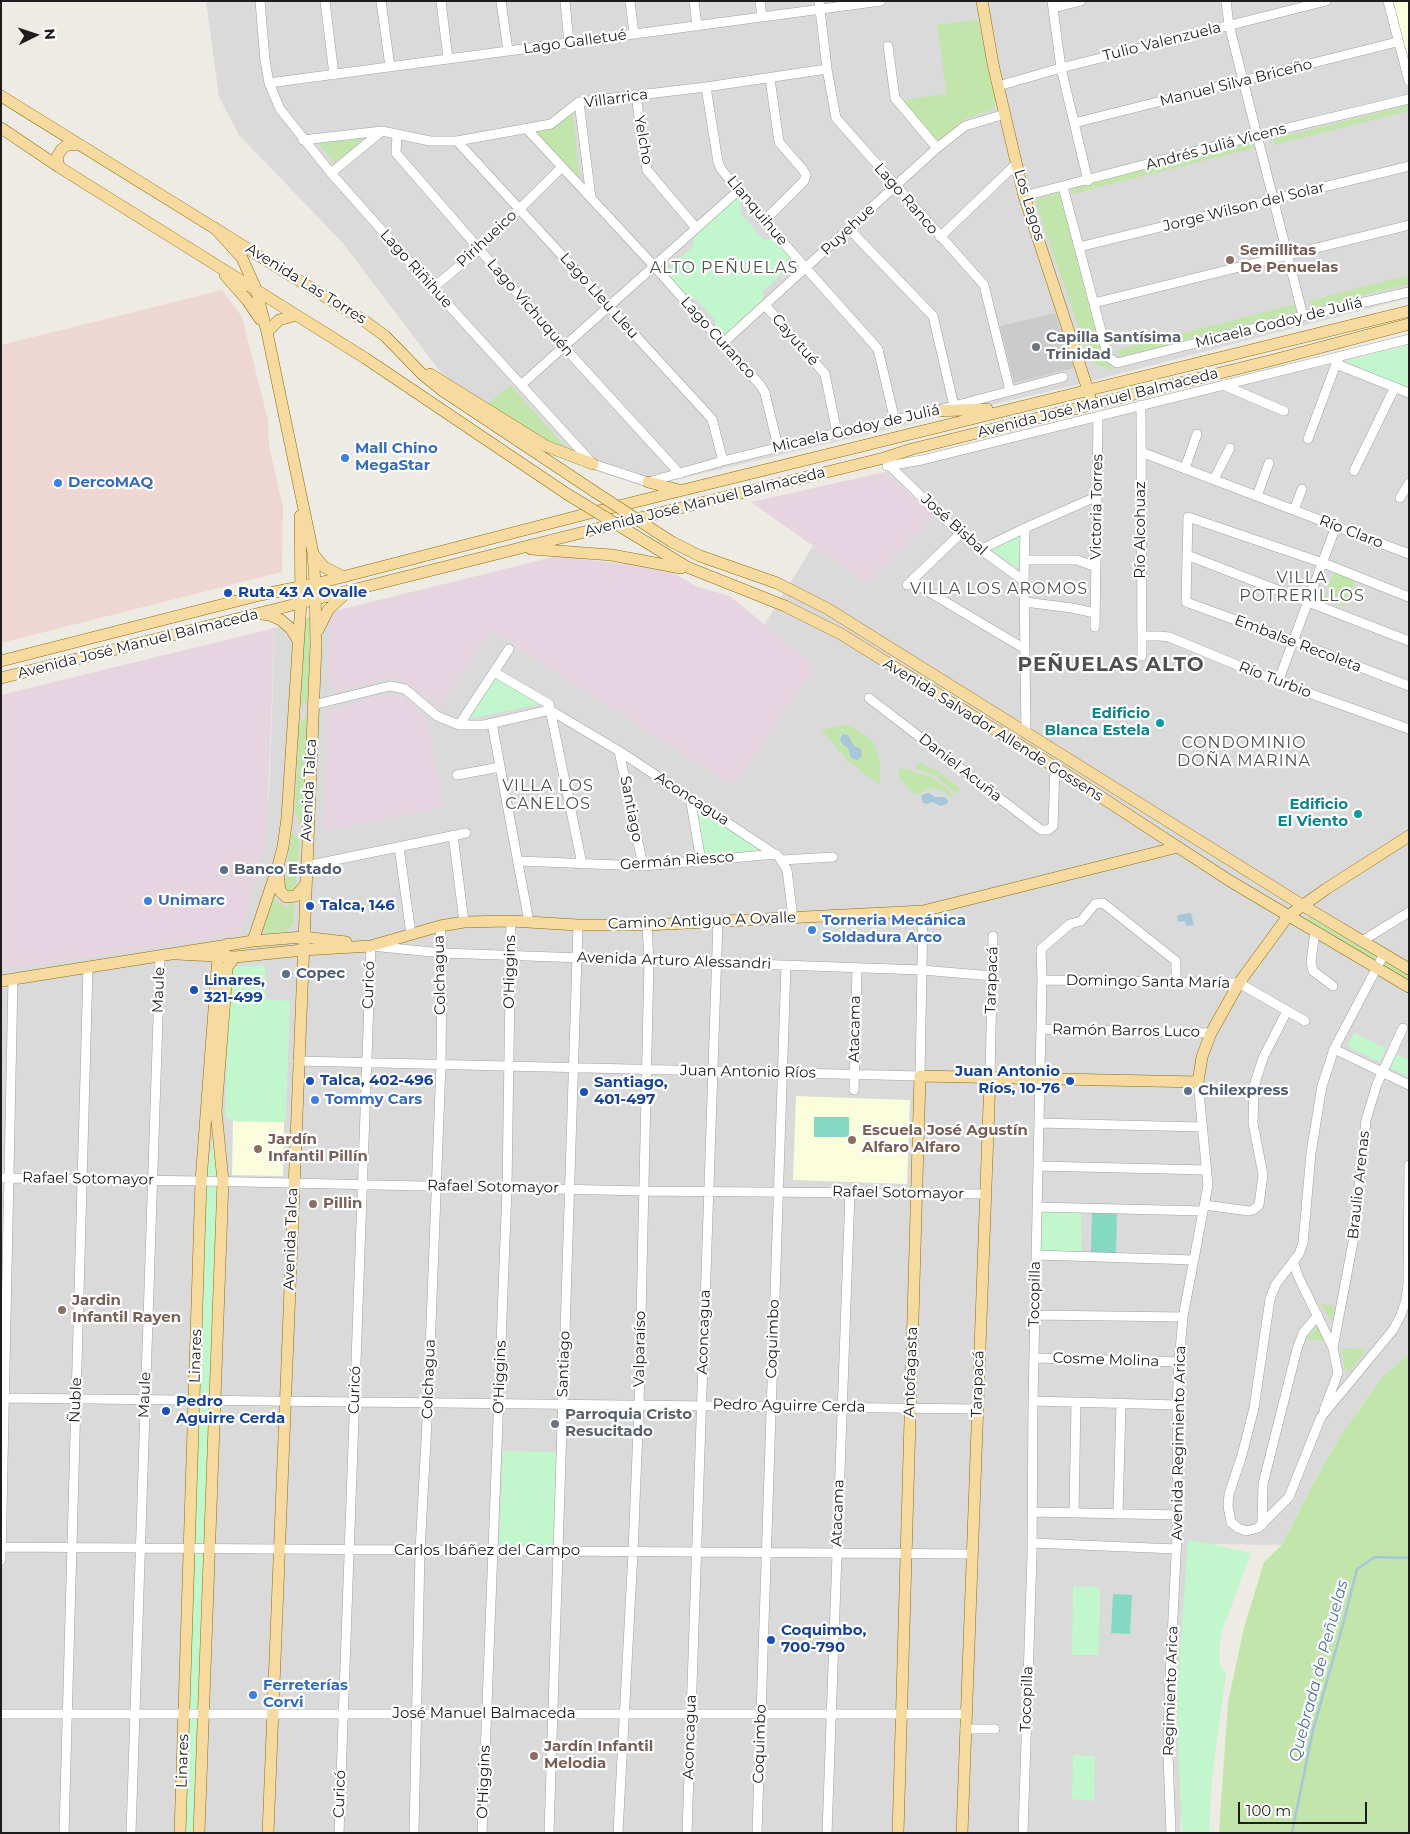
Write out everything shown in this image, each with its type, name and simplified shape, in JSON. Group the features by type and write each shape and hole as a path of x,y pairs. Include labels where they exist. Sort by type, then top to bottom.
{"main road":[{"name":"Los Lagos","path":"982,1 998,86 1024,196 1089,390 1092,405"},
{"name":"Avenida Las Torres","path":"1,96 78,145 164,195 366,322 396,346 443,392 595,492"},
{"name":"Avenida Las Torres","path":"1,128 59,167 365,358 567,494"},
{"path":"59,167 57,157 61,150 68,145 78,145"},
{"name":"Avenida Talca","path":"215,228 242,258 256,289 267,332 300,498 313,553 316,598 316,644 268,1833"},
{"path":"211,261 236,286 267,332 279,320 296,315"},
{"name":"Avenida José Manuel Balmaceda","path":"1,661 1409,311"},
{"name":"Avenida José Manuel Balmaceda","path":"1,678 851,466 885,462 912,449 1277,359 1409,324"},
{"path":"417,368 451,386 546,446 593,464"},
{"path":"935,411 990,409 1001,411"},
{"path":"885,462 885,450 890,445 918,432"},
{"path":"648,482 681,491"},
{"name":"Avenida Salvador Allende Gossens","path":"595,492 672,542 700,556 777,583 814,601 1302,905 1409,969"},
{"name":"Avenida Salvador Allende Gossens","path":"567,494 674,560 752,592 822,624 1055,768 1230,881 1409,987"},
{"name":"Avenida Talca","path":"253,941 278,866 287,818 302,586 300,498"},
{"path":"522,548 612,554 706,574"},
{"path":"313,553 324,567 344,577"},
{"path":"281,590 295,576 301,564"},
{"path":"316,644 321,623 328,610 339,598 352,590"},
{"path":"255,614 270,615 281,620 291,629 298,640"},
{"path":"292,721 303,710 313,705"},
{"path":"1288,916 1409,836"},
{"name":"Camino Antiguo A Ovalle","path":"371,946 440,926 464,922 511,921 578,925 647,925 924,911 1178,847"},
{"path":"278,866 280,891 284,896 293,897 305,885"},
{"name":"Avenida Regimiento Arica","path":"1198,1082 1202,1057 1211,1033 1239,983 1288,916"},
{"name":"Avenida Arturo Alessandri","path":"1,981 160,957 228,944 303,936 358,946"},
{"path":"218,957 228,944"},
{"name":"Avenida Arturo Alessandri","path":"177,954 236,957 303,950 371,946"},
{"name":"Linares","path":"180,1833 201,1181 218,957"},
{"name":"Linares","path":"199,1833 223,1181 216,1111 227,967 236,957"},
{"name":"Juan Antonio Ríos","path":"920,1076 1198,1082"},
{"name":"Antofagasta","path":"898,1833 920,1076"},
{"name":"Tarapacá","path":"962,1833 990,1078"}],"street":[{"name":"Lago Riñihue","path":"260,1 265,60 270,83 280,109 303,140 433,288 593,464 648,482"},
{"path":"325,1 334,75"},
{"path":"381,1 390,67"},
{"path":"441,1 448,59"},
{"path":"501,1 508,51"},
{"path":"565,1 570,43"},
{"path":"630,1 634,34"},
{"path":"694,1 698,26"},
{"path":"760,1 762,17"},
{"name":"Lago Galletué","path":"270,83 698,26 820,6 881,1"},
{"path":"1081,1 1053,5 1061,68 1088,180"},
{"path":"1226,1 1229,24 1303,316"},
{"name":"Tulio Valenzuela","path":"998,86 1229,24 1326,1"},
{"path":"1388,1 1397,42 1409,81"},
{"name":"Lago Ranco","path":"820,6 827,69 836,118 984,285 1010,391"},
{"name":"Manuel Silva Briceño","path":"1074,123 1397,42"},
{"path":"888,46 896,98 937,148"},
{"name":"Villarrica","path":"303,140 382,131 430,141 457,141 551,124 579,102 706,87 827,69"},
{"path":"764,222 804,181 806,176 779,142 770,78"},
{"name":"Llanquihue","path":"706,87 718,162 721,169 764,222 878,349 895,421"},
{"name":"Yelcho","path":"636,96 647,170 696,228"},
{"name":"Andrés Juliá Vicens","path":"1024,196 1258,135 1409,99"},
{"path":"579,102 591,199"},
{"name":"Puyehue","path":"723,343 937,148 965,126 1005,114"},
{"name":"Lago Curanco","path":"526,128 561,168 654,266 765,393 778,447"},
{"path":"331,173 382,131"},
{"name":"Lago Vichuquén","path":"397,134 396,153 478,250 680,474"},
{"name":"Lago Lleu Lleu","path":"457,141 712,419 723,461"},
{"path":"940,237 1016,164"},
{"name":"Jorge Wilson del Solar","path":"1079,248 1409,166"},
{"name":"Pirihueico","path":"433,288 478,250 561,168"},
{"path":"1063,186 1094,303 1409,225"},
{"path":"521,385 739,190"},
{"path":"849,229 933,316 954,406"},
{"name":"Micaela Godoy de Juliá","path":"1094,303 1108,356 1114,362 1120,363 1303,316 1409,292"},
{"name":"Cayutué","path":"765,305 825,374 837,433"},
{"path":"885,462 922,460 1223,384 1338,360 1409,339"},
{"path":"1338,360 1409,393"},
{"path":"1308,439 1338,360"},
{"name":"Micaela Godoy de Juliá","path":"648,482 778,447 895,421 1063,377"},
{"path":"1223,384 1284,411"},
{"path":"1354,471 1394,387"},
{"name":"Río Alcohuaz","path":"1141,405 1142,656"},
{"name":"Victoria Torres","path":"1095,627 1098,416"},
{"path":"1185,468 1197,434"},
{"path":"1214,479 1230,448"},
{"name":"Río Claro","path":"1141,452 1409,554"},
{"name":"José Bisbal","path":"885,462 960,534 1024,581"},
{"path":"1257,496 1269,463"},
{"path":"1400,498 1409,483"},
{"path":"1294,510 1302,489"},
{"path":"980,550 1098,496"},
{"path":"1409,597 1323,562 1188,517 1187,555 1409,641"},
{"path":"1278,682 1336,526"},
{"path":"1025,528 1026,732"},
{"path":"960,534 910,584 1025,649"},
{"name":"Embalse Recoleta","path":"1187,555 1186,602 1409,686"},
{"path":"1025,560 1077,560 1096,567"},
{"path":"1025,602 1095,613"},
{"name":"Río Turbio","path":"1142,636 1169,638 1278,682 1409,729"},
{"path":"459,725 508,649"},
{"name":"Aconcagua","path":"494,672 549,704 550,710 619,751 779,857"},
{"path":"313,705 384,686 395,686 410,692 437,716 459,725 476,726 550,710 582,864"},
{"name":"Daniel Acuña","path":"869,698 1037,829 1045,830 1053,826 1055,768"},
{"name":"O'Higgins","path":"492,723 529,922"},
{"name":"Santiago","path":"619,751 643,866"},
{"path":"457,775 500,767"},
{"path":"690,797 701,860"},
{"path":"306,866 466,833"},
{"path":"453,835 464,922"},
{"path":"399,847 411,934"},
{"path":"779,857 787,870 793,918"},
{"name":"Germán Riesco","path":"518,861 643,866 701,860 834,857"},
{"name":"Tocopilla","path":"1023,1833 1032,1542 1041,949 1070,924 1081,921 1100,902 1176,961 1176,982"},
{"name":"Antofagasta","path":"920,1076 924,911"},
{"path":"1362,941 1409,912"},
{"name":"O'Higgins","path":"482,1833 507,1188 511,921"},
{"name":"Aconcagua","path":"687,1833 718,921"},
{"name":"Santiago","path":"549,1833 578,925"},
{"name":"Valparaíso","path":"618,1833 633,1552 638,1405 647,1069 649,960 647,925"},
{"name":"Colchagua","path":"414,1833 420,1550 428,1402 441,1064 442,954 440,926"},
{"path":"1315,932 1311,962 1313,971 1333,986"},
{"name":"Tarapacá","path":"990,1078 994,936"},
{"name":"Avenida Arturo Alessandri","path":"371,946 442,954 922,970 992,976"},
{"name":"Curicó","path":"339,1833 371,946"},
{"path":"1293,1261 1298,1276 1333,1348 1338,1373 1289,1497 1262,1526 1246,1531 1238,1528 1231,1522 1228,1506 1229,1494 1252,1416 1270,1299 1280,1276 1298,1254 1303,1243 1311,1153 1318,1104 1325,1073 1334,1049 1384,954"},
{"name":"Maule","path":"131,1833 160,957"},
{"name":"Coquimbo","path":"756,1833 786,965"},
{"name":"Ñuble","path":"64,1833 88,968"},
{"name":"Atacama","path":"854,1090 857,968"},
{"path":"1,1560 5,1178 13,979"},
{"name":"Domingo Santa María","path":"1042,980 1239,983 1305,1021"},
{"path":"1037,1207 1203,1208 1249,1211 1260,1205 1263,1175 1253,1123 1254,1086 1263,1058 1287,1011"},
{"name":"Braulio Arenas","path":"1333,1348 1353,1242 1366,1120 1382,1072 1403,1028"},
{"name":"Ramón Barros Luco","path":"1041,1029 1211,1033"},
{"path":"1334,1049 1409,1085"},
{"name":"Juan Antonio Ríos","path":"298,1060 920,1076"},
{"name":"Avenida Regimiento Arica","path":"1176,1549 1179,1362 1183,1317 1208,1185 1198,1082"},
{"path":"1039,1123 1201,1127"},
{"path":"1321,1417 1393,1330 1401,1315 1406,1300 1408,1284 1409,1165"},
{"path":"1038,1166 1207,1170"},
{"name":"Rafael Sotomayor","path":"5,1178 643,1191 985,1194"},
{"name":"Atacama","path":"827,1833 850,1192"},
{"path":"1036,1255 1194,1260"},
{"path":"1035,1315 1183,1317"},
{"path":"1262,1526 1264,1484 1297,1349 1303,1333 1318,1315"},
{"name":"Cosme Molina","path":"1034,1358 1179,1362"},
{"path":"1338,1373 1351,1381"},
{"name":"Pedro Aguirre Cerda","path":"3,1398 977,1409"},
{"path":"1033,1401 1177,1405"},
{"path":"1074,1513 1076,1402"},
{"path":"1118,1514 1121,1403"},
{"path":"1032,1512 1178,1515"},
{"path":"1032,1542 1176,1549"},
{"name":"Carlos Ibáñez del Campo","path":"1,1547 972,1554"},
{"name":"Regimiento Arica","path":"1171,1833 1168,1755 1176,1549"},
{"name":"José Manuel Balmaceda","path":"1,1714 966,1714"},
{"path":"966,1729 995,1730"}],"shaded area":[{"path":"206,1 1409,1 1409,298 1084,383 645,487 585,467 567,449 487,405 442,374 342,242 239,135 219,97"},
{"path":"1392,1 1409,1 1409,67"},
{"path":"222,290 242,317 268,420 269,446 283,507 282,572 1,643 1,345"},
{"name":"Capilla Santísima Trinidad","path":"1055,313 1074,368 1014,383 1000,326"},
{"path":"1409,345 1409,1354 1383,1376 1341,1435 1282,1545 1204,1544 1192,1540 1180,1833 1,1833 1,970 240,934 269,795 275,628 310,617 426,589 816,667 764,625 813,546 867,584 935,515 885,472"},
{"path":"885,472 935,516 867,584 751,502"},
{"path":"557,556 667,569 695,586 730,596 816,667 733,786 492,631 439,708 411,686 391,679 384,679 334,692 328,678 330,618 335,611"},
{"path":"275,628 266,841 240,934 1,970 1,695"},
{"path":"393,693 403,697 427,717 443,808 323,831 329,711 383,694"},
{"name":"Escuela José Agustín Alfaro Alfaro","path":"796,1096 910,1100 907,1184 793,1180"},
{"name":"Jardín Infantil Pillín","path":"233,1121 284,1122 283,1176 232,1175"}],"green space":[{"path":"978,20 996,101 995,106 992,110 966,118 938,143 901,100 947,94 937,25"},
{"path":"1409,105 1409,111 1274,145 1273,139"},
{"path":"573,111 580,185 535,132 556,127"},
{"path":"367,136 336,164 319,144 321,142"},
{"path":"1252,142 1254,148 1072,194 1070,188"},
{"path":"1060,192 1113,371 1091,362 1035,201 1036,199"},
{"path":"735,198 741,200 740,213 764,240 776,239 796,262 797,267 793,273 782,274 763,291 763,300 727,333 719,335 715,330 715,320 696,299 688,299 663,273 693,247 693,237"},
{"path":"1409,275 1409,284 1321,306 1312,306 1309,301"},
{"path":"1296,304 1298,311 1120,357 1117,350"},
{"path":"1409,345 1409,389 1347,362 1348,360"},
{"path":"510,385 567,449 540,439 487,405"},
{"path":"1018,533 1022,535 1022,571 990,549"},
{"path":"1334,572 1355,580 1345,607 1324,599"},
{"path":"310,617 308,702 301,707 304,624 305,619"},
{"path":"500,679 540,704 469,719 494,680"},
{"path":"307,716 304,829 295,813 299,724"},
{"path":"847,725 869,738 874,744 880,762 880,784 848,761 821,730","holes":["844,733 848,735 854,746 861,749 862,755 857,760 851,758 848,748 840,741 840,735"]},
{"path":"918,762 938,771 960,789 956,794 936,776 915,768"},
{"path":"902,768 933,778 953,796 951,798 943,791 930,788 917,795 908,789 900,778 898,772"},
{"path":"693,808 760,850 706,855 702,851"},
{"path":"292,831 300,842 295,888 289,893 285,886"},
{"path":"272,896 286,907 294,903 294,923 287,931 266,934 263,927"},
{"path":"1309,917 1376,956 1374,960 1303,919"},
{"path":"1386,962 1409,974 1409,980 1384,965"},
{"path":"265,965 266,999 290,1001 286,1117 284,1122 233,1121 225,1116 230,970 234,967"},
{"path":"1354,1033 1386,1048 1380,1062 1347,1046"},
{"path":"1395,1054 1409,1060 1409,1077 1388,1067"},
{"path":"814,1117 849,1117 849,1137 814,1137"},
{"path":"214,1130 217,1186 195,1833 185,1833 205,1186"},
{"path":"1042,1211 1081,1213 1082,1253 1041,1252"},
{"path":"1092,1212 1117,1212 1116,1253 1091,1252"},
{"path":"1320,1304 1335,1306 1333,1322"},
{"path":"1316,1326 1325,1341 1306,1339"},
{"path":"1342,1348 1366,1349 1350,1372 1344,1368"},
{"name":"Quebrada de Peñuelas","path":"1409,1354 1409,1833 1219,1833 1228,1702 1244,1628 1264,1562 1282,1545 1341,1435 1383,1376"},
{"path":"503,1451 558,1452 555,1545 499,1546"},
{"path":"1188,1539 1251,1553 1221,1634 1219,1657 1221,1668 1226,1674 1212,1778 1209,1833 1182,1833 1177,1723 1178,1681"},
{"path":"1073,1586 1100,1587 1099,1655 1072,1655"},
{"path":"1113,1594 1132,1595 1130,1634 1111,1633"},
{"path":"1073,1755 1095,1756 1094,1801 1072,1799"}],"water":[{"path":"842,734 848,735 854,746 861,749 862,755 859,759 851,758 848,748 842,744 840,739"},
{"path":"929,793 935,797 944,797 948,800 947,804 940,806 933,802 926,804 922,802 921,796"},
{"path":"1191,913 1194,925 1186,926 1185,921 1178,922 1177,915"}],"waterway":[{"name":"Quebrada de Peñuelas","path":"1292,1833 1313,1730 1357,1569 1375,1557 1409,1558"}],"place":[{"name":"Semillitas De Penuelas","path":"1230,260"},
{"name":"Capilla Santísima Trinidad","path":"1036,347"},
{"name":"Mall Chino MegaStar","path":"345,458"},
{"name":"DercoMAQ","path":"58,483"},
{"name":"Ruta 43 A Ovalle","path":"228,593"},
{"name":"Edificio Blanca Estela","path":"1160,723"},
{"name":"Edificio El Viento","path":"1358,814"},
{"name":"Banco Estado","path":"224,870"},
{"name":"Unimarc","path":"148,901"},
{"name":"Talca, 146","path":"310,906"},
{"name":"Torneria Mecánica Soldadura Arco","path":"812,930"},
{"name":"Copec","path":"286,974"},
{"name":"Linares, 321-499","path":"194,990"},
{"name":"Talca, 402-496","path":"310,1081"},
{"name":"Juan Antonio Ríos, 10-76","path":"1070,1081"},
{"name":"Chilexpress","path":"1188,1091"},
{"name":"Santiago, 401-497","path":"584,1092"},
{"name":"Tommy Cars","path":"315,1100"},
{"name":"Escuela José Agustín Alfaro Alfaro","path":"852,1140"},
{"name":"Jardín Infantil Pillín","path":"258,1149"},
{"name":"Pillin","path":"313,1204"},
{"name":"Jardin Infantil Rayen","path":"62,1310"},
{"name":"Pedro Aguirre Cerda","path":"166,1411"},
{"name":"Parroquia Cristo Resucitado","path":"555,1424"},
{"name":"Coquimbo, 700-790","path":"771,1640"},
{"name":"Ferreterías Corvi","path":"253,1695"},
{"name":"Jardín Infantil Melodia","path":"534,1756"}],"district":[{"name":"ALTO PEÑUELAS","path":"724,268"},
{"name":"VILLA POTRERILLOS","path":"1302,587"},
{"name":"VILLA LOS AROMOS","path":"999,589"},
{"name":"PEÑUELAS ALTO","path":"1111,665"},
{"name":"CONDOMINIO DOÑA MARINA","path":"1244,752"},
{"name":"VILLA LOS CANELOS","path":"548,795"}]}
